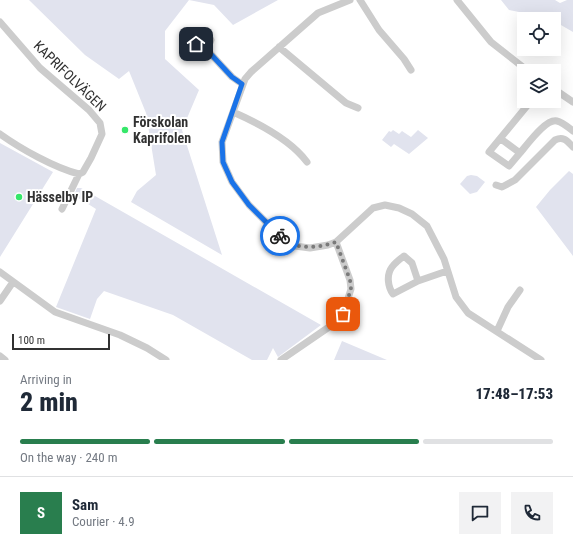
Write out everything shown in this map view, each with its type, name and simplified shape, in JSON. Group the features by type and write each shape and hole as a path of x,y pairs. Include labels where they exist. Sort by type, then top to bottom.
{"street":[{"path":"350,0 318,13 251,72 242,84 222,142 223,162 232,182 249,205 282,238 295,246 310,248 336,242 373,208 386,205 399,208 412,214 427,226 435,240 448,271 456,297 468,313 542,360"},
{"path":"360,0 378,30 404,59 411,70"},
{"path":"457,0 491,42 519,64"},
{"name":"KAPRIFOLVÄGEN","path":"0,22 40,68 89,110 100,123 102,134 91,158 83,172 79,174 62,209"},
{"path":"280,47 346,103 358,108"},
{"path":"207,50 232,77 242,84"},
{"path":"561,94 573,102"},
{"path":"525,108 489,152 509,166 545,124 552,120 558,121 573,130"},
{"path":"233,112 252,120 275,134 300,153 307,162"},
{"path":"0,134 11,142 66,171 79,174"},
{"path":"496,185 502,187 515,180 555,140 559,138 565,139 573,147"},
{"path":"501,139 520,153"},
{"path":"282,360 329,327 343,314 351,289 350,280 336,242"},
{"path":"418,281 412,263 404,256 392,266 389,275 388,288 393,294 418,281 448,271"},
{"path":"0,272 55,312 120,335 147,348 166,360"},
{"path":"0,301 13,282"},
{"path":"497,331 508,306 520,290"},
{"path":"0,356 5,360"}],"shaded area":[{"path":"29,0 189,0 165,31 165,59 199,90 182,130 222,255 131,202 137,191 156,175 146,113 129,71 119,79 85,55"},
{"path":"189,0 278,0 233,25 214,5"},
{"path":"501,0 555,0 560,3 567,0 573,0 573,32 561,25 561,12 519,12 509,10"},
{"path":"393,130 399,134 402,131 411,137 418,130 428,138 409,154 394,144 391,147 382,140 389,131 391,132"},
{"name":"Hässelby IP","path":"0,143 53,172 0,257"},
{"path":"569,171 573,174 573,256 536,207"},
{"path":"467,176 477,176 485,182 477,192 470,194 460,184"},
{"path":"77,188 81,188 321,325 278,357 273,348 267,360 252,360 173,315 104,291 97,299 90,319 56,307 96,209 74,195"},
{"path":"342,341 387,360 334,360"}],"way so far":[{"path":"280,236 295,246 310,248 336,242 350,280 351,289 343,314"}],"place":[{"name":"Förskolan Kaprifolen","path":"125,130"},
{"name":"Hässelby IP","path":"19,197"}],"route":[{"path":"196,44 207,50 232,77 242,84 222,142 223,162 232,182 249,205 280,236"}]}
